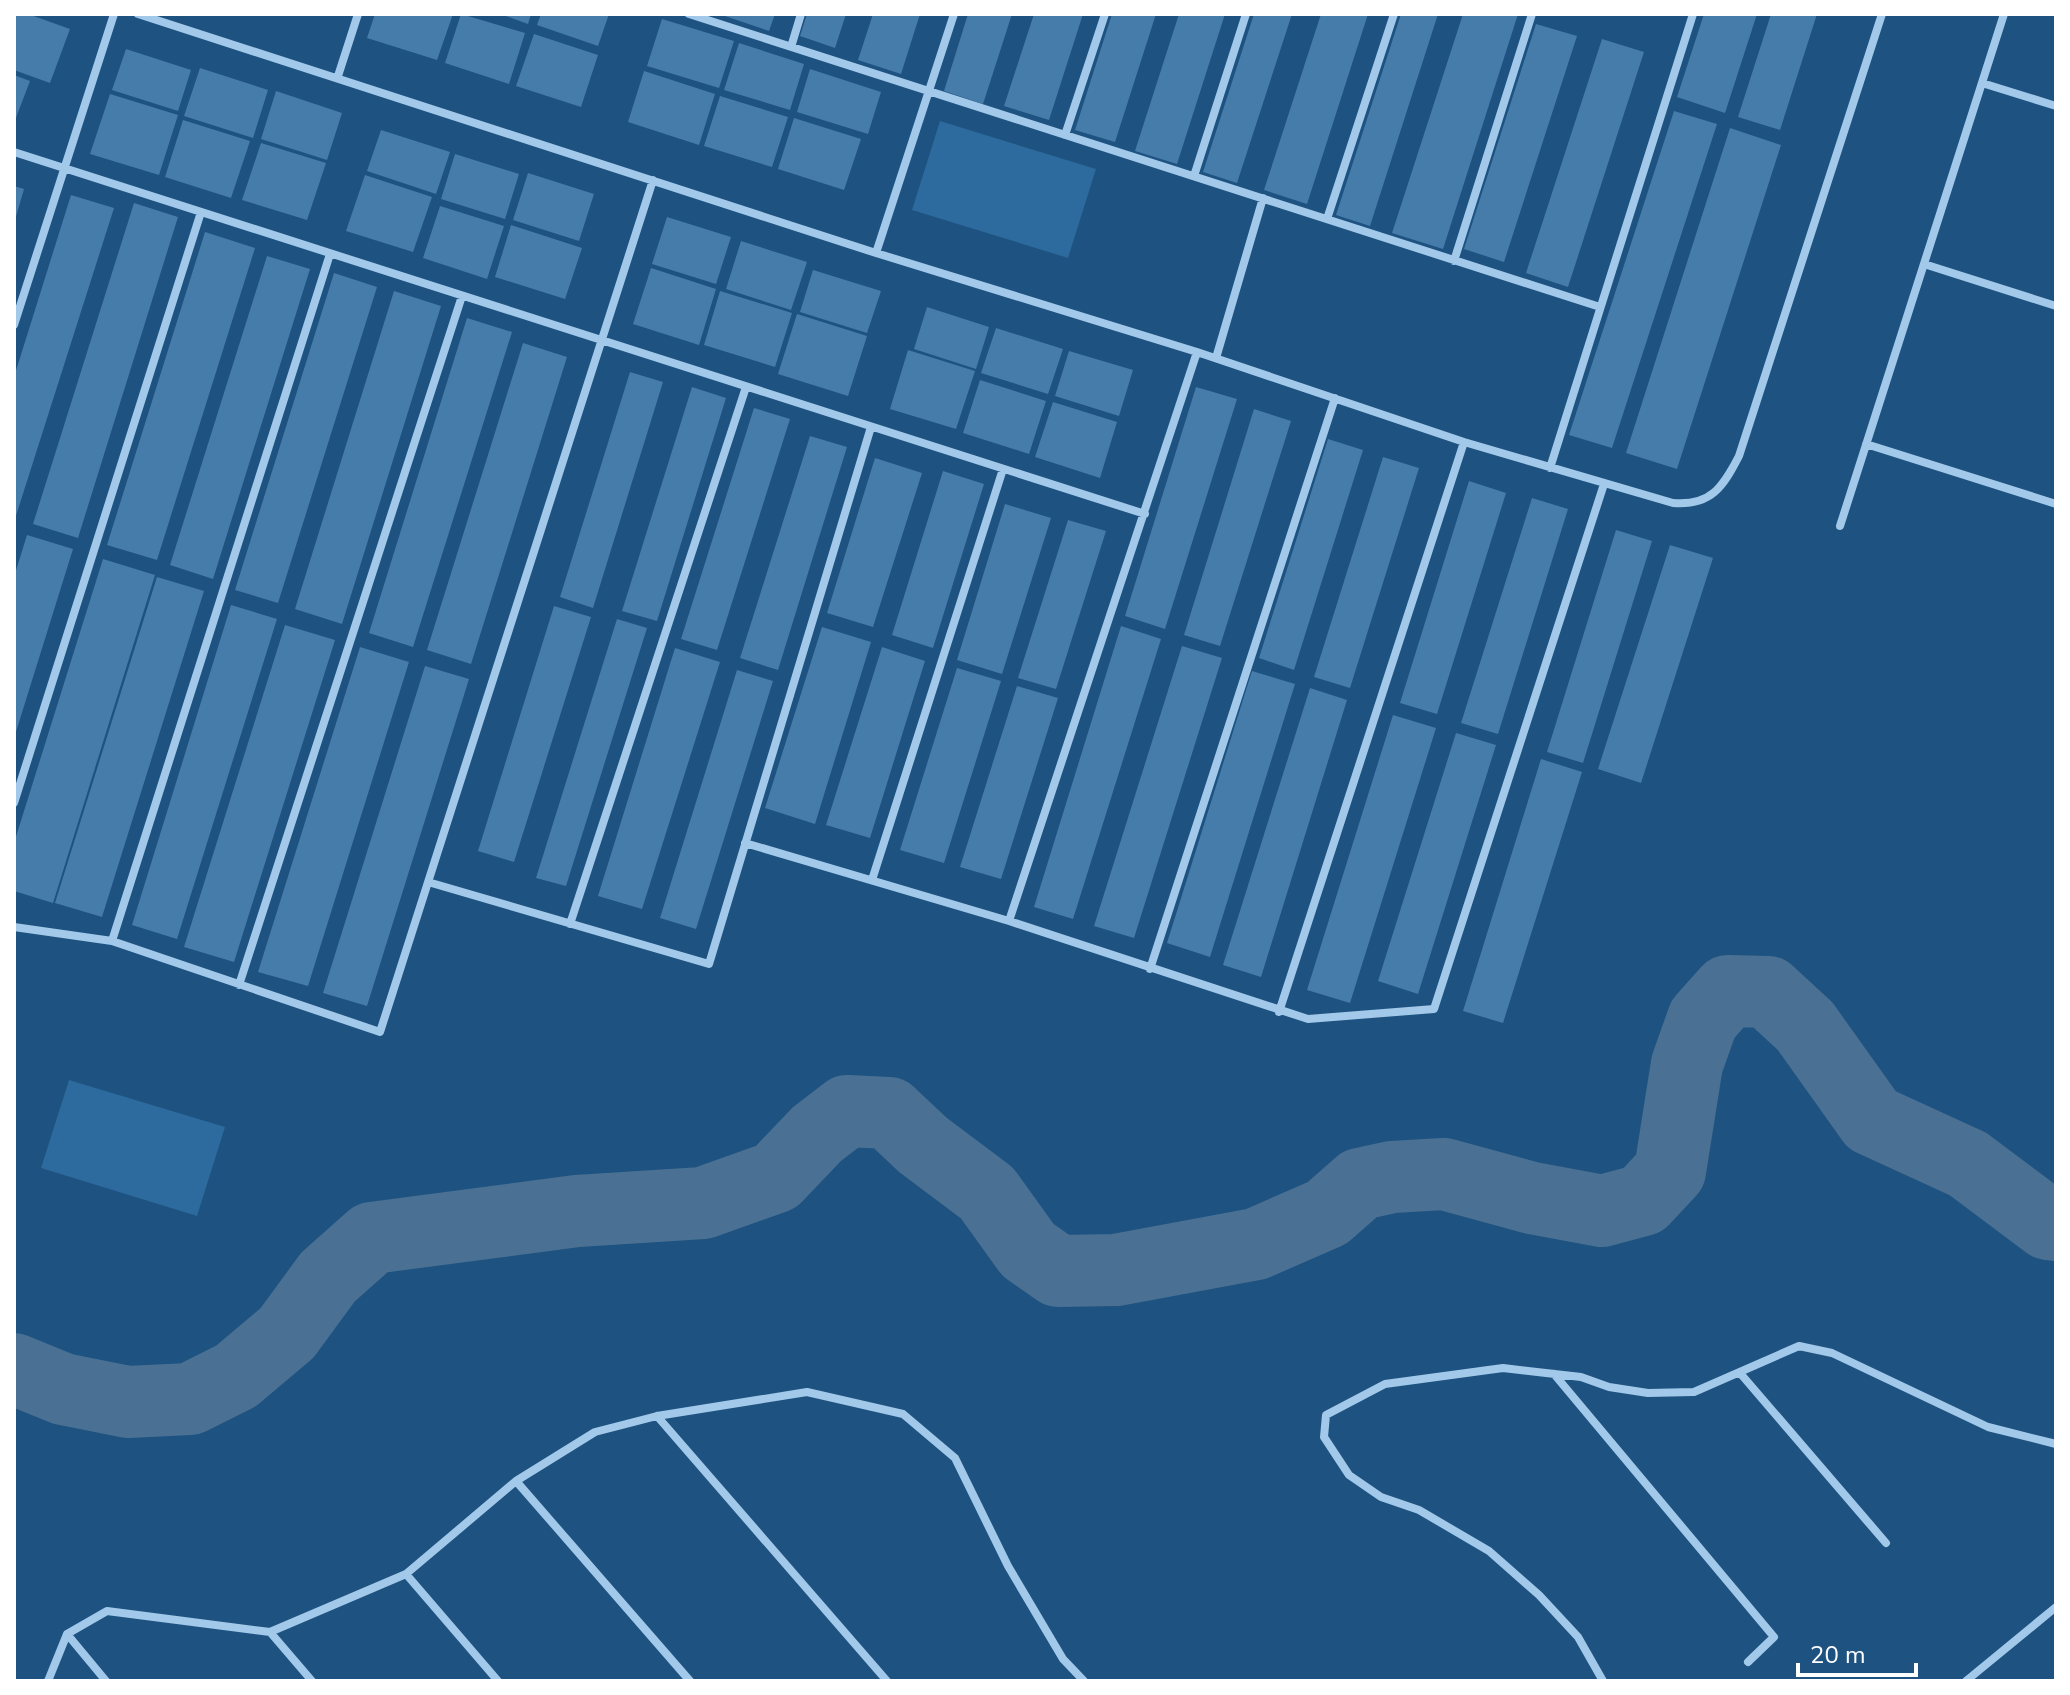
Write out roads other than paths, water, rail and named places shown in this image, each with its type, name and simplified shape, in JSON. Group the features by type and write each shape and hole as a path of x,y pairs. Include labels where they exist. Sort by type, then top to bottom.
{"street":[{"path":"14,325 114,14"},
{"path":"138,14 338,76 876,253 1216,358 1464,442 1673,503 1693,505 1709,497 1727,480 1739,456 1882,14"},
{"path":"338,76 358,14"},
{"path":"689,14 1600,307"},
{"path":"791,47 801,14"},
{"path":"876,253 954,14"},
{"path":"1065,135 1105,14"},
{"path":"1194,176 1246,14"},
{"path":"1327,219 1394,14"},
{"path":"1454,261 1532,14"},
{"path":"1550,468 1693,14"},
{"path":"1840,526 2004,14"},
{"path":"1982,83 2056,106"},
{"path":"14,152 1145,514"},
{"path":"14,927 112,941 380,1032 653,180"},
{"path":"1216,358 1263,198"},
{"path":"14,803 201,212"},
{"path":"112,941 330,254"},
{"path":"1924,264 2056,306"},
{"path":"239,985 462,296"},
{"path":"1009,921 1197,352"},
{"path":"570,924 746,387"},
{"path":"1150,969 1335,398"},
{"path":"428,882 709,964 871,427"},
{"path":"1279,1012 1464,442"},
{"path":"1866,444 2056,504"},
{"path":"872,880 1003,469"},
{"path":"745,843 1009,921 1308,1019 1434,1009 1604,484"},
{"path":"1603,1681 1578,1637 1489,1551 1419,1510 1381,1497 1349,1475 1324,1437 1326,1415 1385,1384 1503,1368 1554,1373 1648,1393 1694,1392 1799,1346 1832,1353 1988,1427 2056,1444"},
{"path":"1554,1373 1774,1637 1748,1662"},
{"path":"1740,1373 1886,1543"},
{"path":"48,1681 67,1634 107,1611 270,1632 406,1574 516,1481 595,1432 657,1416 807,1392 903,1414 955,1458 1008,1566 1063,1659 1084,1681"},
{"path":"657,1416 887,1681"},
{"path":"516,1481 690,1681"},
{"path":"406,1574 498,1681"},
{"path":"1966,1681 2056,1607"},
{"path":"270,1632 312,1681"},
{"path":"67,1634 106,1681"}],"waterway":[{"path":"14,1369 63,1389 128,1402 190,1399 236,1376 287,1333 328,1277 372,1238 577,1211 703,1203 776,1177 817,1134 847,1111 889,1113 923,1145 987,1193 1028,1250 1058,1271 1116,1270 1256,1244 1327,1213 1360,1184 1392,1177 1444,1174 1532,1198 1602,1211 1643,1200 1670,1171 1687,1064 1703,1019 1728,991 1768,992 1805,1026 1872,1120 1968,1164 2048,1224 2056,1225"}]}
